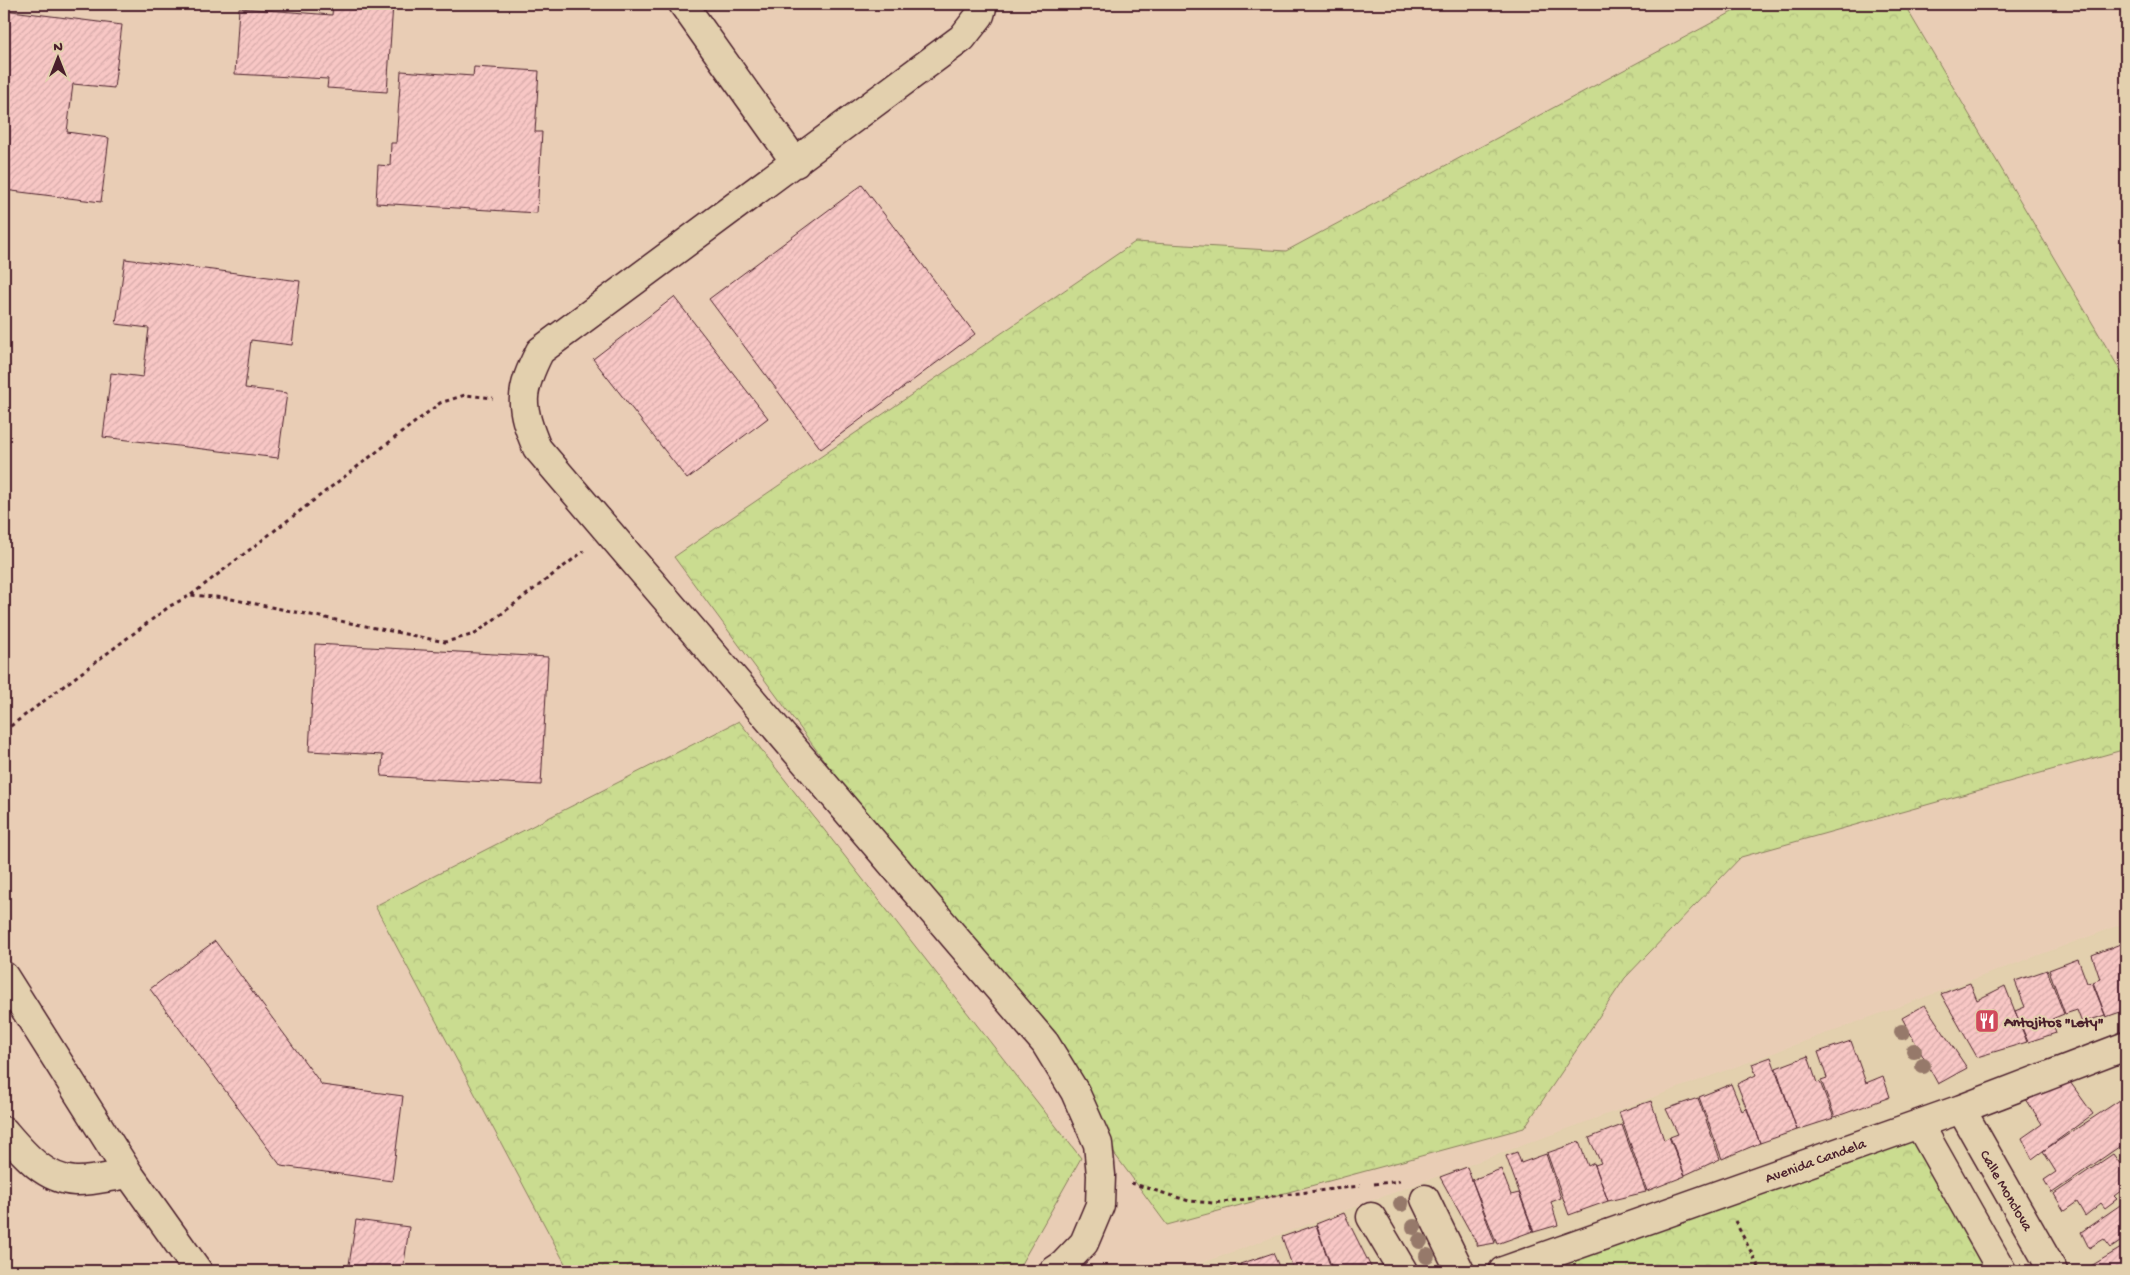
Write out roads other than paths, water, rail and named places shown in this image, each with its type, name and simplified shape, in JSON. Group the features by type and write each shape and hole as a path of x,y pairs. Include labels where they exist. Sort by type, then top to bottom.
{"street":[{"path":"683,4 796,163"},
{"path":"983,4 980,15 962,38 796,163 540,351 528,374 522,402 526,423 538,448 1045,1043 1075,1092 1098,1144 1101,1175 1100,1205 1084,1243 1063,1265 1054,1271"},
{"path":"4,976 129,1174 198,1271"},
{"name":"Avenida Candela","path":"1503,1271 1962,1109 2126,1046"},
{"name":"Calle Monclova","path":"1962,1109 2053,1271"},
{"path":"1919,1124 2002,1271"},
{"path":"4,1131 24,1154 43,1170 58,1178 76,1181 129,1174"},
{"path":"1425,1199 1460,1271"},
{"path":"1371,1217 1403,1271"}],"place":[{"name":"Antojitos \"Lety\"","path":"1987,1021"}]}
